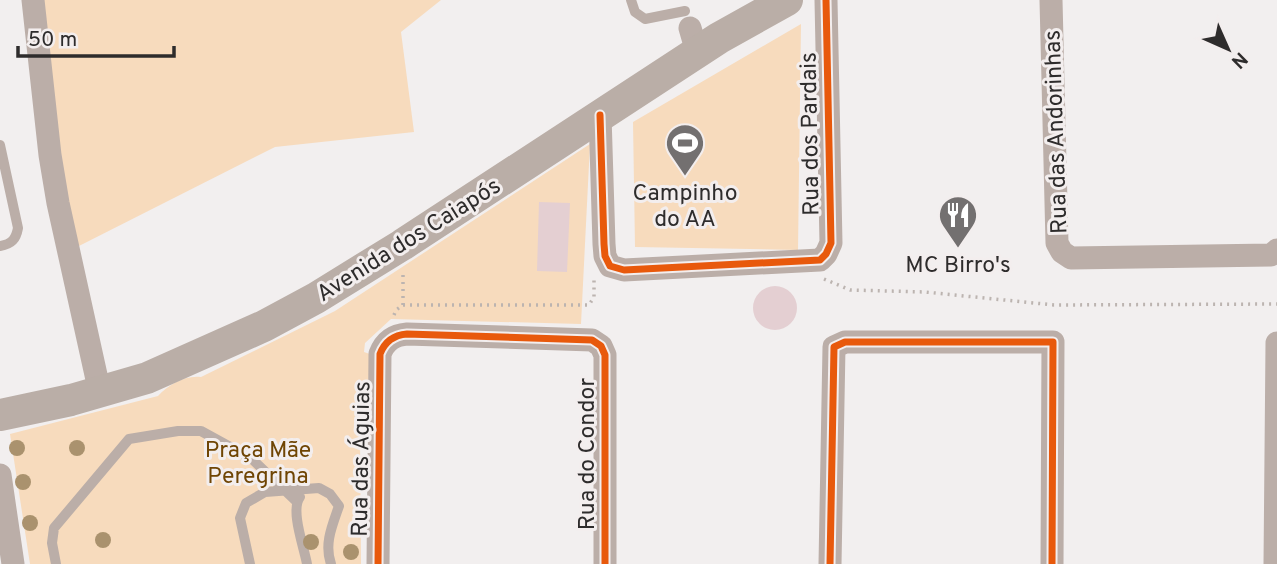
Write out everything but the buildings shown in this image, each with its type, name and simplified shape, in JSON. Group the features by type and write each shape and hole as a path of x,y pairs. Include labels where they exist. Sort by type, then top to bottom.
{"main road":[{"name":"Avenida dos Caiapós","path":"0,415 100,393 147,378 264,326 316,298 433,225 600,115 689,23 787,0"}],"street":[{"path":"33,0 58,203 100,393"},
{"name":"Rua dos Pardais","path":"817,262 826,254 831,243 826,0"},
{"name":"Rua das Andorinhas","path":"1051,0 1057,243 1064,254 1071,258 1274,253"},
{"path":"600,115 605,256 610,266 624,271 817,262"},
{"name":"Rua do Condor","path":"397,335 592,340 601,346 606,355 604,564"},
{"name":"Rua das Águias","path":"378,564 380,354 384,346 397,335"},
{"path":"830,564 832,351 836,345 845,342 1053,342 1052,564"},
{"path":"1275,564 1277,343"},
{"path":"0,475 13,564"}],"lane":[{"path":"631,0 635,12 645,19 689,23"},
{"path":"0,145 18,228 16,237 9,244 0,246"},
{"path":"56,564 52,543 54,528 129,439 178,431 201,431 251,459 296,502"},
{"path":"250,564 240,518 246,503 265,492 319,488 330,495 339,506 329,537 327,553 331,564"},
{"path":"306,489 296,502 295,511 307,564"}],"path":[{"path":"397,335 394,316 396,310 403,305 589,305 594,297 596,260 605,256"},
{"path":"817,262 820,275 827,282 850,290 925,292 1054,306 1277,304"}],"green space":[{"path":"38,0 441,0 401,32 414,132 275,147 75,248"},
{"path":"801,24 798,250 635,247 633,122"},
{"name":"Praça Mãe Peregrina","path":"590,144 581,324 391,319 365,343 364,352 370,354 367,415 371,432 360,436 361,564 30,564 10,434 158,396 177,382 201,377 335,311"}],"cycle path":[{"path":"600,115 604,244 605,256 610,266 624,270 820,260 831,243 826,0"},
{"path":"378,564 380,354 390,340 407,334 592,340 601,346 605,355 605,564"},
{"path":"830,564 834,347 845,342 1053,342 1052,564"}],"place":[{"name":"Campinho do AA","path":"685,177"},
{"name":"MC Birro's","path":"958,249"}]}
